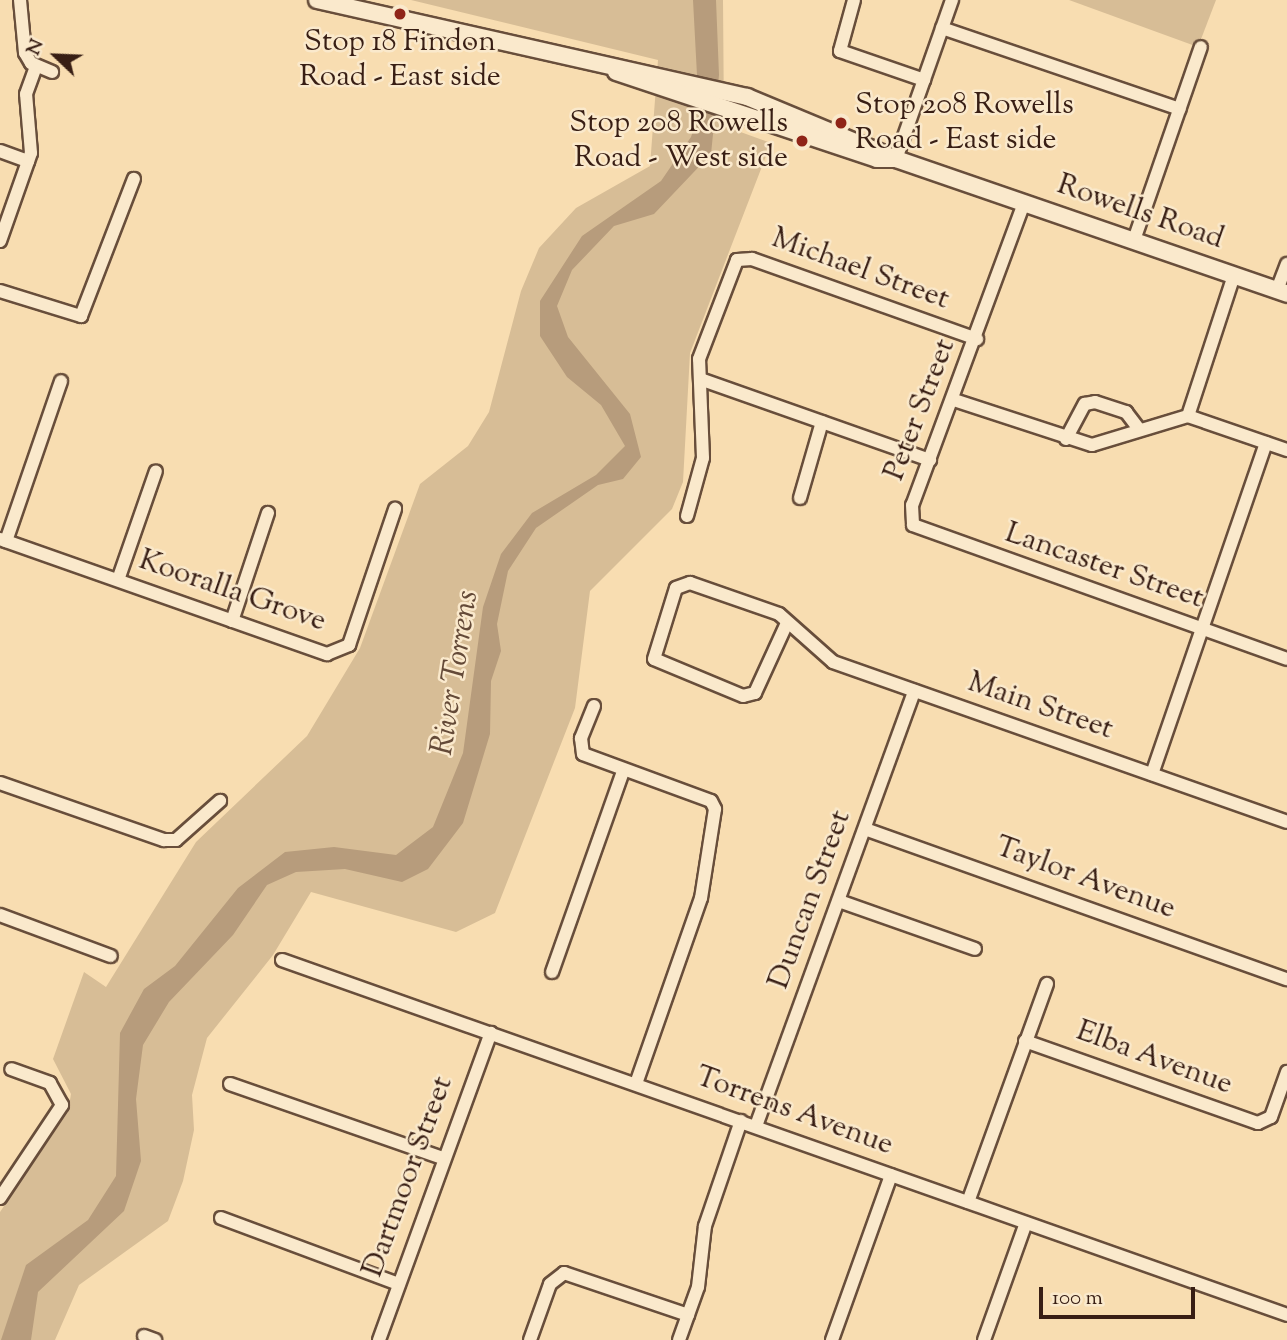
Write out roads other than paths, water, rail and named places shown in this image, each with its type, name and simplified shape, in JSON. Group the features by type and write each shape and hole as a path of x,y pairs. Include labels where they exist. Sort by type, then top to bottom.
{"main road":[{"path":"317,0 665,84"},
{"name":"Rowells Road","path":"665,84 747,97 896,159 1282,292"},
{"name":"Rowells Road","path":"665,84 742,114 877,159 896,159"}],"street":[{"path":"20,0 26,53 36,67 52,72"},
{"path":"854,0 840,51 924,80"},
{"path":"896,159 952,0"},
{"path":"943,28 1180,109"},
{"path":"1134,240 1201,47"},
{"path":"0,242 28,161 26,94 36,67"},
{"path":"0,151 28,161"},
{"path":"0,291 81,316 134,179"},
{"name":"Peter Street","path":"909,517 977,339 1024,203"},
{"name":"Michael Street","path":"687,516 703,458 699,359 731,269 744,257 977,339"},
{"path":"1282,292 1287,264"},
{"path":"1188,416 1234,275"},
{"path":"699,379 930,460"},
{"path":"3,540 61,382"},
{"path":"954,400 1066,439 1106,444 1138,428 1188,416 1287,450"},
{"path":"1066,439 1077,414 1096,402 1126,412 1138,428"},
{"path":"800,498 822,422"},
{"path":"1152,774 1266,443"},
{"path":"118,580 156,471"},
{"name":"Kooralla Grove","path":"3,540 327,654 342,652 395,509"},
{"path":"232,621 268,513"},
{"name":"Lancaster Street","path":"909,517 920,530 1287,659"},
{"name":"Main Street","path":"787,623 755,693 743,696 654,660 682,583 779,614 830,661 1287,822"},
{"name":"Duncan Street","path":"756,1126 914,691"},
{"path":"594,706 582,738 583,754 623,771 711,801 715,809 701,898 636,1084"},
{"path":"552,972 623,771"},
{"path":"0,783 164,840 176,840 220,801"},
{"name":"Taylor Avenue","path":"866,829 1287,979"},
{"path":"839,901 975,948"},
{"path":"0,915 111,956"},
{"name":"Torrens Avenue","path":"282,960 1287,1315"},
{"path":"968,1202 1047,984"},
{"name":"Dartmoor Street","path":"379,1340 443,1158 491,1033"},
{"name":"Elba Avenue","path":"1026,1041 1266,1122 1287,1072"},
{"path":"0,1198 62,1105 50,1083 10,1069"},
{"path":"230,1084 443,1158"},
{"path":"679,1340 698,1287 705,1226 741,1122"},
{"path":"832,1340 891,1175"},
{"path":"220,1218 398,1284"},
{"path":"984,1340 1026,1223"},
{"path":"530,1340 550,1284 564,1273 688,1315"}],"place":[{"name":"Stop 18 Findon Road - East side","path":"400,14"},
{"name":"Stop 208 Rowells Road - East side","path":"841,123"},
{"name":"Stop 208 Rowells Road - West side","path":"802,141"}],"water label":[{"name":"River Torrens","path":"456,673"}]}
